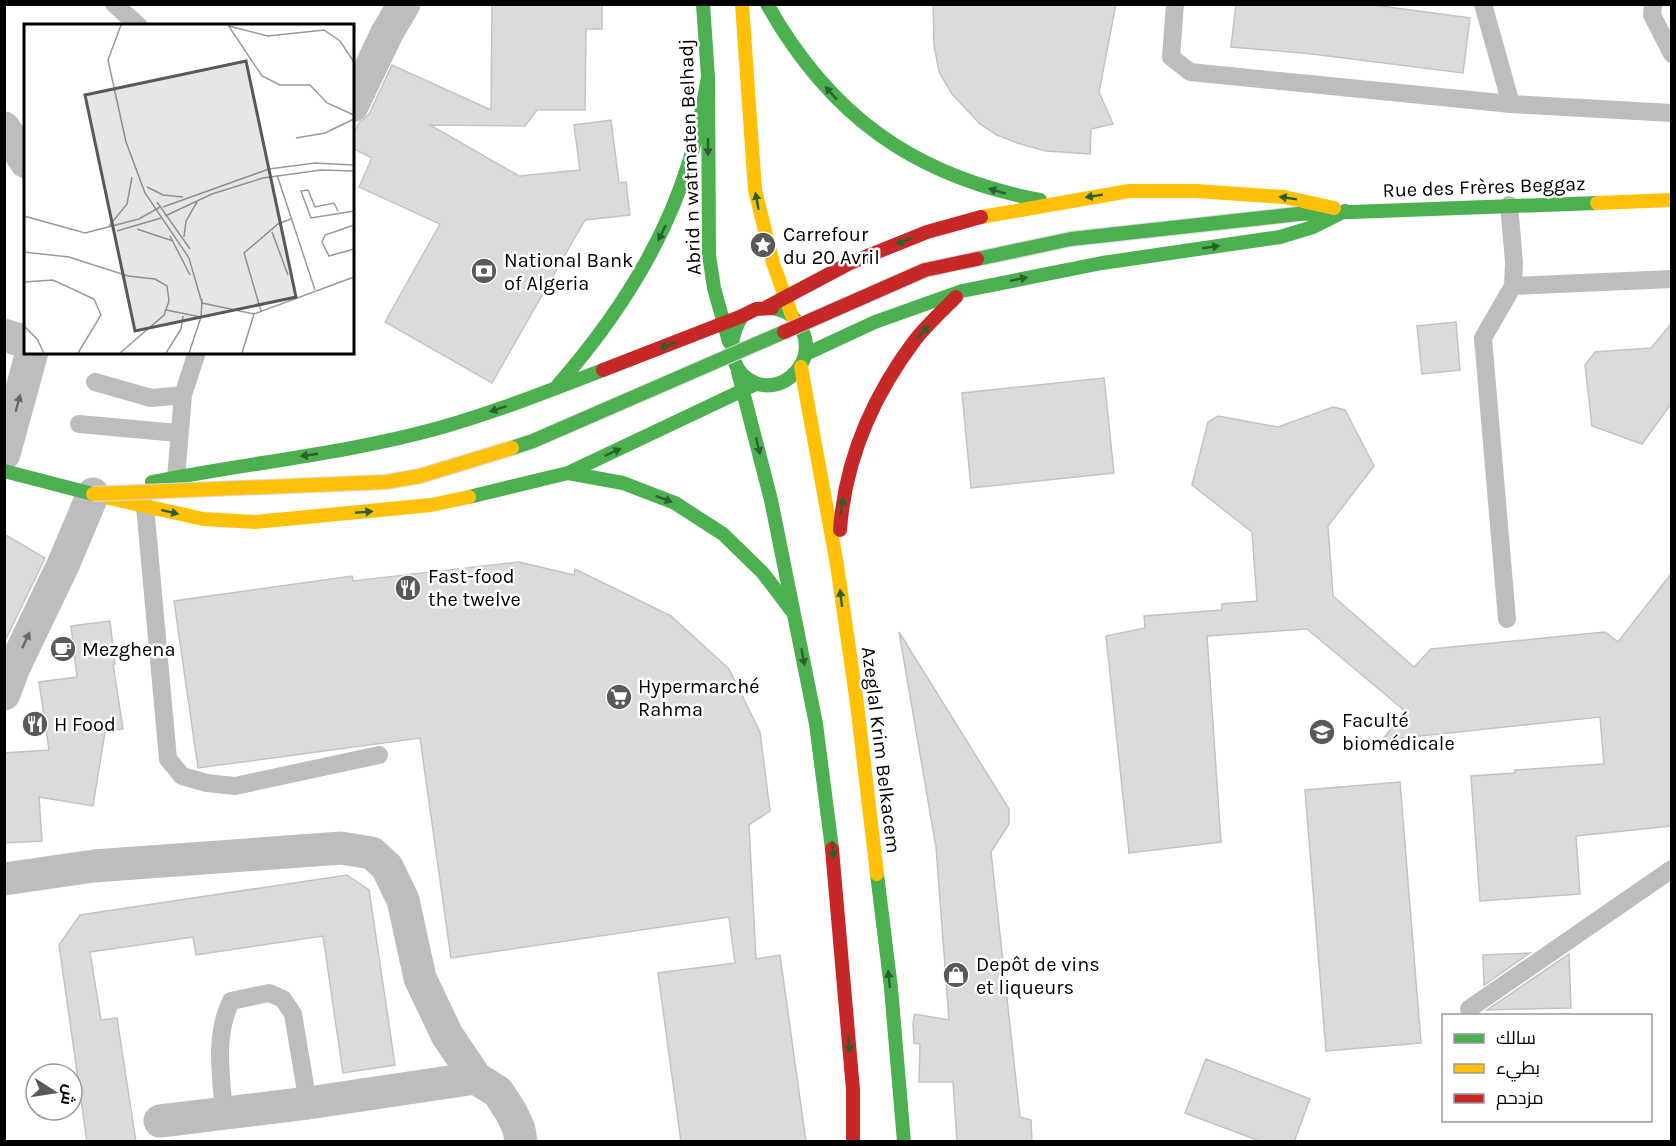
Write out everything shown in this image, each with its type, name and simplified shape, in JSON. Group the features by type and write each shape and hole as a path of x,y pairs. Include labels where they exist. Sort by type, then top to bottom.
{"main road":[{"name":"Abrid n watmaten Belhadj","path":"703,4 708,77 709,255 714,288 730,343"},
{"path":"742,4 755,190 772,263 792,316"},
{"path":"767,4 776,22 804,63 837,99 873,131 915,158 959,179 1005,194 1054,203"},
{"path":"553,390 587,353 617,312 644,269 667,223 685,176 699,127 708,77"},
{"path":"767,307 850,263 927,232 980,217 1054,203 1129,191 1196,191 1284,197 1315,202 1345,211"},
{"name":"Rue des Frères Beggaz","path":"93,494 386,482 420,476 533,441 925,270 1071,239 1298,214 1671,200"},
{"path":"803,360 875,322 962,291 1102,263 1280,237 1313,227 1345,211"},
{"path":"837,565 842,504 857,445 882,389 916,339 962,291"},
{"path":"4,471 93,494 203,519 255,522 431,506 568,473 750,386 780,383 792,377 803,360 806,340 802,327 792,316 781,309 756,308 742,316 553,390 439,428 330,452 222,468 93,494"},
{"path":"742,316 732,333 730,356 738,372 750,386 816,723 831,837 853,1090 854,1142"},
{"name":"Azeglal Krim Belkacem","path":"803,360 857,704 891,988 904,1142"},
{"path":"568,473 623,483 675,503 723,534 763,573 795,616"}],"street":[{"path":"354,102 387,33 404,4"},
{"path":"4,128 24,159"},
{"path":"4,335 24,341"},
{"path":"4,454 31,354"},
{"path":"4,694 14,667 63,565 93,494"},
{"path":"4,879 94,866 341,848 372,853 387,867 403,900 420,978 447,1035 476,1078 498,1092 519,1129 521,1142"},
{"path":"160,1121 308,1103 476,1078"}],"lane":[{"path":"114,4 137,24"},
{"path":"1175,4 1170,57 1190,72 1511,104 1671,112"},
{"path":"1483,4 1511,104"},
{"path":"1653,4 1652,15 1671,54"},
{"path":"1507,619 1483,338 1514,286 1509,205"},
{"path":"1514,286 1671,279"},
{"path":"176,478 183,395 196,354"},
{"path":"94,382 152,398 183,395"},
{"path":"79,424 178,433"},
{"path":"145,506 168,759 182,776 207,783 235,786 379,755"},
{"path":"1469,1009 1671,869"},
{"path":"224,1113 220,1049 223,1017 231,1001 269,993 283,999 293,1014 308,1103"}],"building":[{"path":"492,4 602,4 602,29 586,29 585,110 537,110 525,126 430,125 519,176 580,170 574,125 611,120 619,183 626,182 630,215 585,220 492,383 385,322 440,224 359,187 372,158 354,149 354,132 359,123 369,114 392,65 491,110"},
{"path":"933,4 1116,4 1099,92 1113,124 1091,129 1090,154 1046,151 1020,144 997,135 980,124 952,94 939,72 934,45"},
{"path":"1236,4 1366,4 1470,18 1463,73 1312,54 1231,47"},
{"path":"1456,322 1460,370 1422,374 1417,326"},
{"path":"1671,324 1671,404 1642,444 1592,426 1585,365 1595,352 1651,348"},
{"path":"1104,378 1114,473 971,488 962,393"},
{"path":"1333,407 1345,410 1374,466 1328,526 1333,596 1414,667 1431,649 1605,632 1618,642 1671,574 1671,826 1576,836 1580,894 1480,901 1471,776 1515,773 1515,770 1604,764 1600,717 1382,740 1405,711 1307,629 1207,636 1221,842 1129,853 1106,636 1145,628 1144,616 1222,610 1222,604 1257,601 1252,532 1192,485 1208,422 1218,416 1278,427"},
{"path":"4,534 45,558 4,643"},
{"path":"519,562 574,575 575,569 671,616 729,669 760,732 770,811 749,825 756,959 780,955 806,1142 681,1142 658,973 735,963 729,917 451,958 420,738 198,768 174,601 352,576 353,581"},
{"path":"110,621 115,664 113,664 123,729 105,732 93,806 39,797 42,841 4,843 4,753 49,750 39,682 77,677 71,626"},
{"path":"899,632 1009,809 1009,824 991,852 1020,1117 1031,1120 1032,1142 957,1142 953,1082 919,1082 920,1044 914,1043 915,1014 949,1020 936,847"},
{"path":"1400,782 1421,1043 1326,1051 1305,790"},
{"path":"347,875 369,890 395,1065 343,1073 323,936 196,955 193,937 90,952 101,1020 117,1018 136,1142 87,1142 84,1121 84,1062 76,1062 59,945 80,915"},
{"path":"1530,953 1484,985 1483,955"},
{"path":"1569,954 1571,1008 1487,1010"},
{"path":"1206,1059 1310,1099 1294,1142 1262,1142 1185,1113"}],"traffic: fast":[{"path":"703,4 708,77 709,255 714,288 729,342"},
{"path":"767,4 792,44 819,78 848,109 880,135 915,157 953,175 995,189 1040,200"},
{"path":"557,386 617,309 666,224 692,151 708,77"},
{"path":"1298,214 1597,203"},
{"path":"806,354 875,322 962,291 1102,263 1280,237 1313,227 1345,211"},
{"path":"977,259 1071,239 1298,214"},
{"path":"742,316 733,336 733,354 738,369 748,379 761,385 776,384 790,377 802,363 806,343 801,327 795,319 787,313 772,308"},
{"path":"512,448 784,332"},
{"path":"152,482 332,452 404,437 481,415 603,370"},
{"path":"738,372 771,500 816,724 832,849"},
{"path":"469,497 568,473 756,384"},
{"path":"4,471 93,494"},
{"path":"568,473 623,483 675,503 723,534 763,573 791,610"},
{"path":"877,874 891,988 904,1142"}],"traffic: slow":[{"path":"742,4 755,190 773,263 792,316"},
{"path":"981,217 1129,191 1196,191 1284,197 1334,208"},
{"path":"1597,203 1672,200"},
{"path":"801,367 837,565 857,704 877,874"},
{"path":"93,494 386,482 420,476 512,448"},
{"path":"109,498 203,519 255,522 431,505 469,497"}],"traffic: jam":[{"path":"767,307 850,263 927,232 981,217"},
{"path":"784,332 925,270 977,259"},
{"path":"840,530 848,479 855,454 874,407 900,361 915,340 956,297"},
{"path":"603,370 756,309 772,308"},
{"path":"832,849 853,1090 853,1142"}],"place":[{"name":"Carrefour du 20 Avril","path":"763,245"},
{"name":"National Bank of Algeria","path":"484,271"},
{"name":"Fast-food the twelve","path":"408,588"},
{"name":"Mezghena","path":"63,649"},
{"name":"Hypermarché Rahma","path":"619,697"},
{"name":"H Food","path":"35,724"},
{"name":"Faculté biomédicale","path":"1322,732"},
{"name":"Depôt de vins et liqueurs","path":"956,975"}]}
